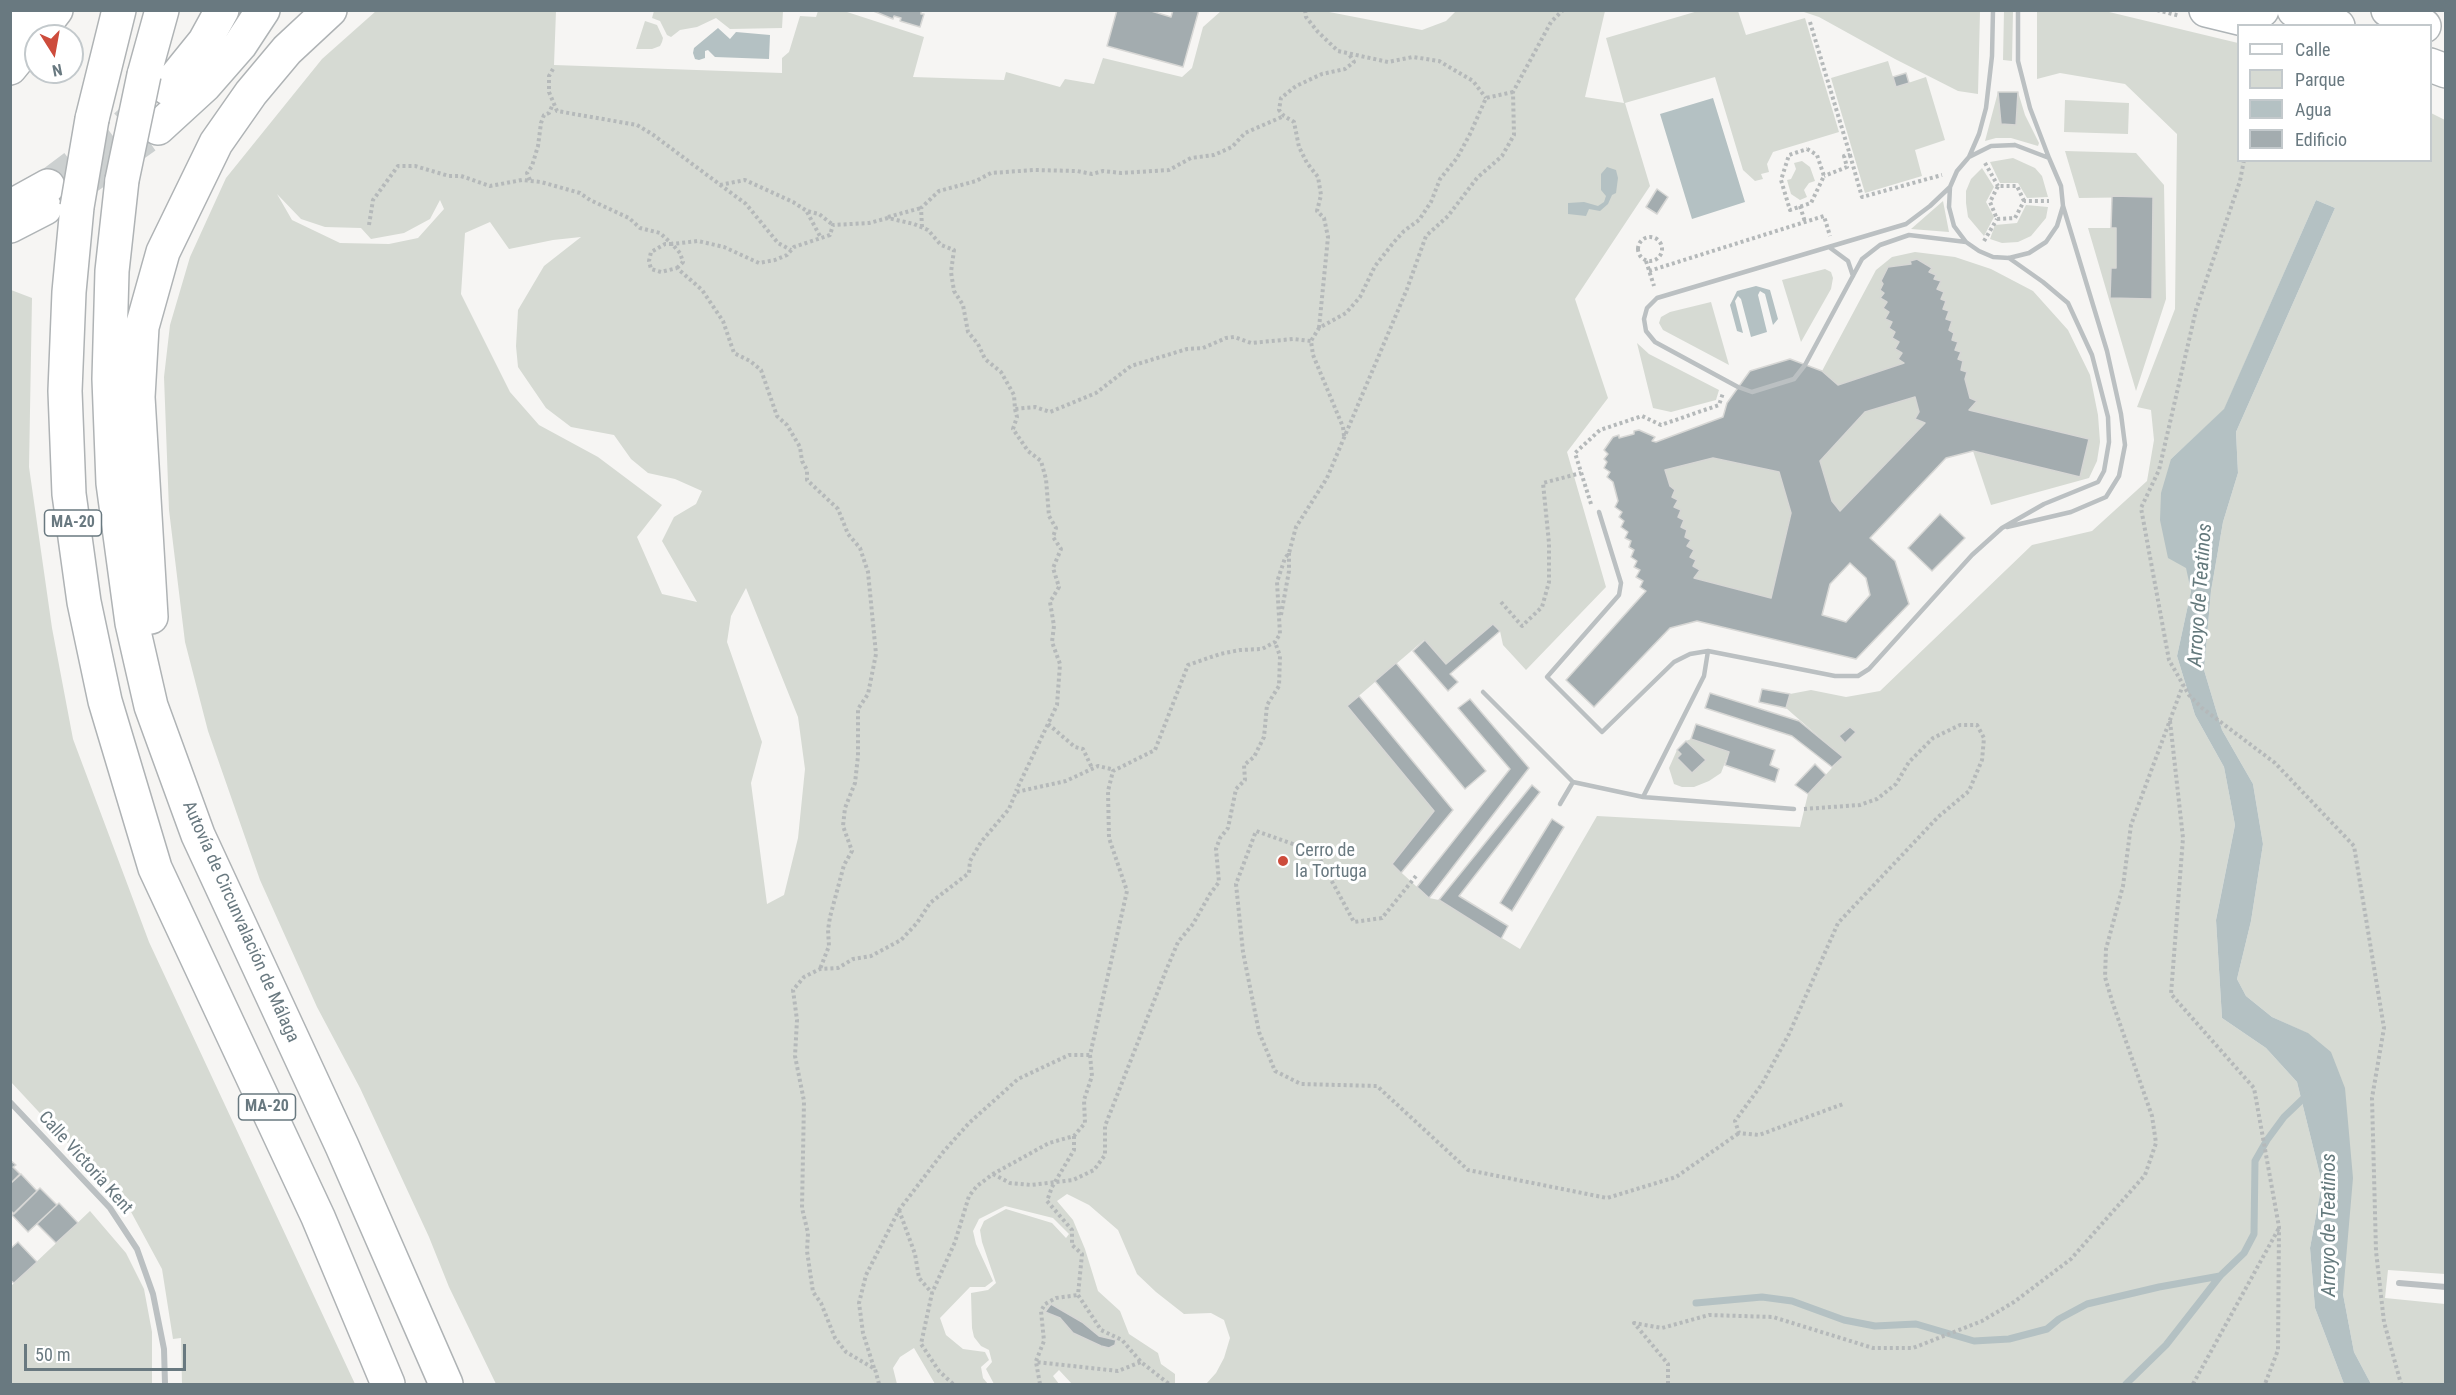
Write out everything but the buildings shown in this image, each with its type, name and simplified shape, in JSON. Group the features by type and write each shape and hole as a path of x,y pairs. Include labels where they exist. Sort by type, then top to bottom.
{"main road":[{"path":"10,28 25,10"},
{"path":"45,24 56,10"},
{"name":"MA-20","path":"119,10 92,119 77,207 69,292 64,391 69,494 84,602 105,702 155,868 318,1217 388,1384"},
{"name":"Autovía de Circunvalación de Málaga","path":"162,10 155,81 122,180 112,272 109,367 113,483 132,622 151,706 198,836 342,1146 446,1384"},
{"path":"155,81 205,40 222,10"},
{"path":"158,129 212,77 240,45 263,10"},
{"path":"170,757 168,701 151,620 143,505 138,397 142,327 163,252 216,143 258,84 287,50 330,10"},
{"path":"2206,10 2243,19 2252,18 2262,10"},
{"path":"2294,10 2332,24"},
{"path":"2388,10 2420,24"},
{"path":"10,68 24,51"},
{"path":"10,207 46,197 10,226"}],"street":[{"name":"Calle Victoria Kent","path":"10,1102 110,1208 137,1249 155,1305 164,1348 165,1384"},
{"path":"2399,1283 2445,1287"}],"lane":[{"path":"1993,10 1992,56 1986,108 1979,134 1969,157 1957,171 1950,187 1949,207 1954,226 1966,242 1979,251 1994,257 2009,258 2029,253 2046,242 2057,226 2062,203"},
{"path":"2002,528 2071,512 2106,497 2119,476 2125,445 2121,414 2107,351 2062,203 2061,186 2030,108 2018,61 2018,10"},
{"path":"1969,157 1991,146 2015,145 2049,158"},
{"path":"1950,187 1906,224 1657,298 1647,308 1644,319 1646,331 1655,342 1752,392 1794,379 1805,365 1862,259 1880,245 1909,235 1966,242"},
{"path":"1831,246 1848,261 1853,276"},
{"path":"1599,512 1621,583 1619,595 1547,677 1602,732 1674,662 1690,654 1708,651 1835,676 1858,676 1869,669 1972,555 2002,528 2044,504 2098,482 2104,471 2109,442 2108,417 2092,355 2068,303 2009,258"},
{"path":"1643,797 1704,676 1708,651"},
{"path":"1483,692 1573,782 1643,797 1794,809"},
{"path":"1560,804 1573,782"}],"path":[{"path":"1305,10 1306,16 1327,42 1338,51 1388,62 1413,57 1439,61 1473,81 1486,98"},
{"path":"1279,621 1289,571 1289,553 1296,527 1327,478 1407,289 1426,236 1448,216 1477,178 1502,156 1514,135 1513,92 1551,22 1563,10"},
{"path":"1810,22 1862,197 1957,171"},
{"path":"1344,437 1343,427 1313,355 1311,341 1319,328 1328,237 1324,218 1317,211 1321,195 1320,186 1318,177 1307,164 1299,147 1294,122 1279,110 1281,98 1296,86 1322,74 1345,69 1353,62 1349,54"},
{"path":"553,69 549,76 549,92 557,111 638,125 746,204 778,243 791,250"},
{"path":"1486,98 1513,92"},
{"path":"1319,328 1346,313 1360,297 1375,266 1404,231 1419,220 1431,202 1440,179 1457,158 1466,142 1486,98"},
{"path":"531,181 527,173 532,166 538,146 541,123 544,115 549,113 554,104"},
{"path":"719,185 745,180 807,211 819,214 833,225 869,223 921,208 939,191 976,181 991,173 1034,170 1077,171 1092,174 1103,171 1121,173 1169,170 1191,158 1214,155 1232,147 1245,133 1284,116"},
{"path":"1824,176 1817,155 1807,149 1789,155 1781,180 1790,210 1811,203 1824,176 1847,167 1844,156 1850,155"},
{"path":"1979,152 1998,186"},
{"path":"2244,162 2240,181 2196,310 2159,470 2141,508 2169,660 2189,695 2202,708 2275,763 2354,846 2384,1028 2372,1098 2376,1251 2384,1322 2400,1384"},
{"path":"369,225 373,200 398,166 415,166 449,176 461,176 490,186 531,181 580,193 629,218 640,228 660,233 672,244 680,253 683,262 677,268 661,272 651,269 649,261 651,252 665,244 672,244 698,241 715,245 759,264 787,255 794,247 830,235 833,225"},
{"path":"1998,186 2017,186 2024,201"},
{"path":"1997,219 1990,202 1998,186"},
{"path":"2024,201 2062,203"},
{"path":"1997,219 2015,218 2024,201"},
{"path":"1800,206 1805,222"},
{"path":"921,208 922,227"},
{"path":"807,211 821,238"},
{"path":"1649,271 1824,216 1831,246"},
{"path":"875,1369 846,1352 835,1338 821,1303 813,1292 807,1251 808,1233 802,1208 804,1101 795,1056 797,1020 793,990 804,977 820,969 838,968 853,959 871,956 901,940 917,923 930,903 969,873 970,861 981,842 1009,809 1057,705 1060,680 1060,664 1052,642 1054,626 1050,602 1059,587 1053,568 1061,549 1053,537 1056,528 1048,516 1046,479 1041,461 1028,451 1013,429 1017,417 1014,395 1001,372 986,359 968,332 963,305 954,291 951,272 954,250 941,245 928,230 922,227 888,218"},
{"path":"1979,251 1997,219"},
{"path":"1646,261 1655,261 1662,252 1662,246 1654,238 1643,239 1638,245 1638,253 1646,261 1657,298"},
{"path":"677,268 702,290 715,307 723,321 734,353 761,370 777,416 788,424 800,447 802,461 807,470 807,480 838,509 848,534 860,548 868,572 876,654 868,694 858,709 856,721 858,756 855,783 845,808 843,826 852,851 844,865 830,917 828,930 830,946 820,969"},
{"path":"1015,409 1035,407 1050,411 1095,393 1131,366 1187,349 1203,348 1234,337 1251,343 1302,339 1311,341"},
{"path":"1599,512 1590,502 1575,453 1600,430 1642,416 1661,424 1719,405 1727,381"},
{"path":"1502,602 1522,626 1542,607 1549,582 1549,543 1542,483 1581,473"},
{"path":"953,1384 939,1371 921,1344 932,1293 956,1242 969,1196 977,1186 993,1174 1049,1143 1074,1136 1085,1123 1084,1100 1092,1076 1090,1055 1127,891 1109,838 1108,791 1113,771 1155,750 1188,665 1220,654 1240,650 1262,650 1275,642 1280,634 1278,582 1285,558 1289,553"},
{"path":"993,1174 1010,1182 1030,1185 1073,1180 1094,1170 1105,1155 1105,1126 1165,973 1178,942 1193,924 1219,882 1216,849 1228,828 1236,789 1245,780 1244,765 1254,757 1264,737 1267,705 1279,686 1280,656 1275,642"},
{"path":"1668,1384 1668,1364 1634,1323 1662,1328 1709,1315 1773,1317 1873,1348 1913,1348 1982,1321 2014,1302 2071,1259 2145,1175 2156,1143 2152,1116 2113,1004 2106,977 2106,949 2123,886 2131,825 2183,684"},
{"path":"2170,720 2183,838 2171,994 2254,1088 2280,1227 2278,1350 2265,1384"},
{"path":"1048,724 1075,747 1083,749 1092,768"},
{"path":"1738,1133 1735,1121 1762,1084 1789,1034 1838,923 1938,817 1969,790 1982,760 1984,738 1977,725 1960,725 1933,738 1909,762 1896,784 1877,799 1860,805 1794,809"},
{"path":"1016,792 1066,781 1098,766 1111,769"},
{"path":"1416,876 1382,918 1354,922 1316,852 1256,831 1236,884 1244,952 1259,1032 1275,1071 1302,1084 1377,1086 1468,1170 1608,1198 1677,1177 1738,1133 1760,1135 1843,1104"},
{"path":"879,1384 863,1333 859,1303 866,1275 898,1210 944,1150 969,1123 1018,1079 1069,1055 1090,1055"},
{"path":"1074,1136 1074,1150 1054,1183 1047,1201 1072,1230 1072,1245 1082,1254 1078,1295 1101,1330 1122,1340 1141,1362 1169,1384"},
{"path":"898,1210 915,1254 919,1278 932,1293"},
{"path":"2193,1384 2280,1227"},
{"path":"1040,1384 1036,1362 1044,1341 1041,1311 1045,1304 1056,1298 1078,1295"},
{"path":"1036,1362 1118,1371 1141,1362"}],"green space":[{"path":"654,10 783,11 782,28 730,29 716,18 697,27 680,30 671,37 667,35 660,21 652,18"},
{"path":"376,11 556,11 554,65 782,73 782,58 789,52 800,16 816,17 818,11 844,11 924,37 913,77 1004,80 1006,72 1060,87 1065,79 1094,84 1103,58 1182,77 1192,68 1203,27 1221,11 1324,11 1422,30 1446,21 1456,11 1605,11 1585,97 1624,103 1606,38 1698,11 1738,11 1746,35 1805,18 1839,132 1773,152 1767,164 1769,172 1761,174 1763,179 1755,181 1743,170 1715,77 1625,103 1650,186 1575,299 1608,398 1567,452 1606,587 1526,670 1503,645 1500,631 1493,624 1446,664 1424,640 1347,706 1434,811 1392,864 1429,898 1439,900 1520,949 1597,816 1800,827 1808,794 1842,757 1786,708 1790,694 1811,690 1846,697 1880,691 2032,545 2092,531 2147,481 2154,440 2151,410 2137,407 2175,309 2177,134 2125,84 2060,73 2037,79 2037,11 2105,11 2237,43 2237,162 2432,162 2432,114 2445,120 2445,1274 2388,1270 2385,1298 2445,1304 2445,1384 2371,1384 2354,1352 2343,1294 2307,1033 2272,1017 2246,996 2237,979 2251,921 2263,844 2253,784 2222,730 2204,670 2211,591 2223,522 2238,473 2236,432 2335,208 2316,200 2224,410 2171,459 2191,591 2177,656 2195,715 2224,767 2235,825 2216,920 2222,1018 2266,1048 2297,1082 2322,1183 2310,1248 2315,1308 2344,1384 1206,1384 1216,1373 1224,1358 1230,1338 1224,1320 1211,1313 1184,1314 1156,1292 1137,1274 1118,1230 1089,1205 1067,1194 1057,1201 1073,1220 1098,1291 1120,1311 1129,1334 1158,1353 1161,1364 1175,1374 1175,1384 1072,1384 1059,1370 1053,1376 1059,1384 994,1384 986,1369 992,1362 989,1350 981,1346 974,1337 972,1328 971,1293 988,1290 996,1283 982,1242 980,1230 984,1221 1006,1209 1052,1223 1066,1238 1069,1234 1053,1218 1005,1206 979,1219 973,1231 976,1244 993,1281 985,1287 970,1287 940,1318 946,1335 963,1349 985,1352 989,1360 981,1367 983,1378 988,1384 935,1384 914,1348 900,1357 893,1368 897,1384 496,1384 449,1287 429,1237 360,1088 317,1007 260,880 208,731 185,642 169,510 164,377 170,325 190,257 226,178 322,59","holes":["277,194 301,219 325,227 361,228 371,239 404,233 430,219 440,200 444,209 418,238 389,244 340,243 292,220","490,222 509,249 581,237 544,266 518,310 516,346 518,367 546,408 571,427 614,435 631,459 648,473 675,479 702,491 696,504 674,517 662,541 697,602 662,594 637,537 662,505 598,457 539,425 510,392 461,294 465,233","746,588 798,717 805,769 798,838 784,895 767,904 751,783 762,742 727,642 731,616"]},
{"path":"1801,11 1980,11 1978,94 1958,91 1819,17"},
{"path":"2004,11 2013,11 2012,61 2003,60"},
{"path":"645,21 657,25 663,38 662,42 660,46 652,49 636,49"},
{"path":"1888,61 1896,87 1926,77 1945,140 1915,150 1922,176 1865,193 1831,78"},
{"path":"1998,92 2001,124 2016,124 2018,92 2025,115 2039,143 2038,146 2011,138 1985,141"},
{"path":"2065,100 2129,103 2128,134 2064,132"},
{"path":"2065,151 2136,153 2164,185 2166,299 2136,391 2088,228 2116,228 2116,268 2111,268 2110,298 2152,298 2153,197 2079,198"},
{"path":"2013,158 2035,168 2042,176 2048,197 2027,198 2018,183 2000,183 1990,162"},
{"path":"1802,161 1810,167 1815,181 1809,183 1804,190 1807,197 1800,200 1791,194 1787,180 1791,179 1796,169 1794,163"},
{"path":"1982,168 1994,187 1986,202 1994,217 1984,236 1968,217 1966,203 1966,191 1971,179"},
{"path":"1943,201 1949,232 1911,229"},
{"path":"2026,205 2048,207 2046,218 2031,236 2018,242 2002,243 1990,239 1995,225 2017,223"},
{"path":"1915,252 1955,257 1991,269 2033,291 2068,330 2090,375 2098,415 2100,442 2097,461 2089,478 1991,505 1973,451 2080,477 1969,410 1976,401 1970,398 1965,379 1967,372 1961,370 1963,361 1958,359 1960,352 1955,350 1957,342 1952,340 1954,333 1949,330 1951,322 1946,319 1949,311 1943,309 1946,301 1941,299 1944,292 1937,289 1940,281 1934,279 1936,275 1929,272 1931,267 1917,260 1910,261 1911,264 1888,267 1881,281 1883,284 1880,290 1884,293 1881,298 1887,302 1883,308 1889,312 1885,319 1892,322 1889,328 1895,332 1892,338 1899,342 1895,349 1902,353 1898,359 1904,363 1838,385 1822,371 1876,270 1892,257"},
{"path":"1825,269 1831,272 1833,278 1831,289 1801,342 1782,280"},
{"path":"11,290 32,298 29,467 52,628 73,739 149,942 355,1384 182,1384 181,1338 173,1339 162,1269 130,1210 11,1082"},
{"path":"1711,302 1729,365 1663,330 1659,323 1661,317 1670,312"},
{"path":"1637,343 1649,354 1719,390 1716,400 1671,412 1653,408"},
{"path":"1915,397 1925,423 1840,511 1832,501 1820,461 1865,412"},
{"path":"1713,458 1779,472 1791,513 1771,598 1694,578 1699,570 1693,566 1696,560 1690,557 1694,550 1687,546 1690,540 1685,537 1687,530 1681,527 1684,520 1678,517 1681,510 1674,507 1678,500 1672,497 1675,490 1670,486 1665,470"},
{"path":"1691,739 1729,752 1721,773 1694,787 1682,787 1674,784 1669,768 1677,750 1681,754 1677,758 1692,773 1705,760 1686,741"},
{"path":"90,1211 126,1253 144,1289 152,1332 152,1384 11,1384 11,1286"}],"water":[{"path":"718,28 730,39 736,32 770,35 769,59 715,57 708,50 705,51 705,58 695,59 694,48"},
{"path":"1713,98 1745,202 1692,219 1660,114"},
{"path":"1607,167 1616,170 1618,178 1616,193 1612,195 1608,204 1600,211 1589,209 1586,216 1568,214 1568,203 1584,202 1598,206 1604,202 1606,196 1601,190 1601,174"},
{"name":"Arroyo de Teatinos","path":"2316,200 2335,208 2236,432 2238,473 2223,522 2211,591 2204,670 2222,730 2253,784 2263,844 2251,921 2237,979 2246,996 2272,1017 2308,1033 2331,1052 2345,1088 2353,1178 2343,1294 2354,1352 2371,1384 2344,1384 2315,1308 2310,1248 2322,1183 2297,1082 2266,1048 2222,1018 2216,920 2235,825 2224,767 2195,715 2177,656 2191,591 2186,568 2168,558 2160,520 2161,493 2171,459 2224,409"},
{"path":"1756,286 1770,290 1778,319 1773,325 1765,294 1760,291 1758,295 1767,332 1751,337 1741,299 1738,296 1735,301 1743,333 1737,331 1730,305 1737,291"}],"waterway":[{"path":"2126,1384 2166,1345 2220,1276 2244,1253 2254,1234 2255,1161 2284,1117 2308,1094"},
{"path":"1696,1303 1762,1297 1792,1301 1844,1320 1875,1326 1916,1324 1974,1341 2009,1339 2047,1329 2059,1319 2087,1304 2159,1287 2220,1276"}],"tunnel":[{"path":"48,186 114,136 147,106"},
{"path":"45,208 146,137"}],"place":[{"name":"Cerro de la Tortuga","path":"1283,861"}]}
